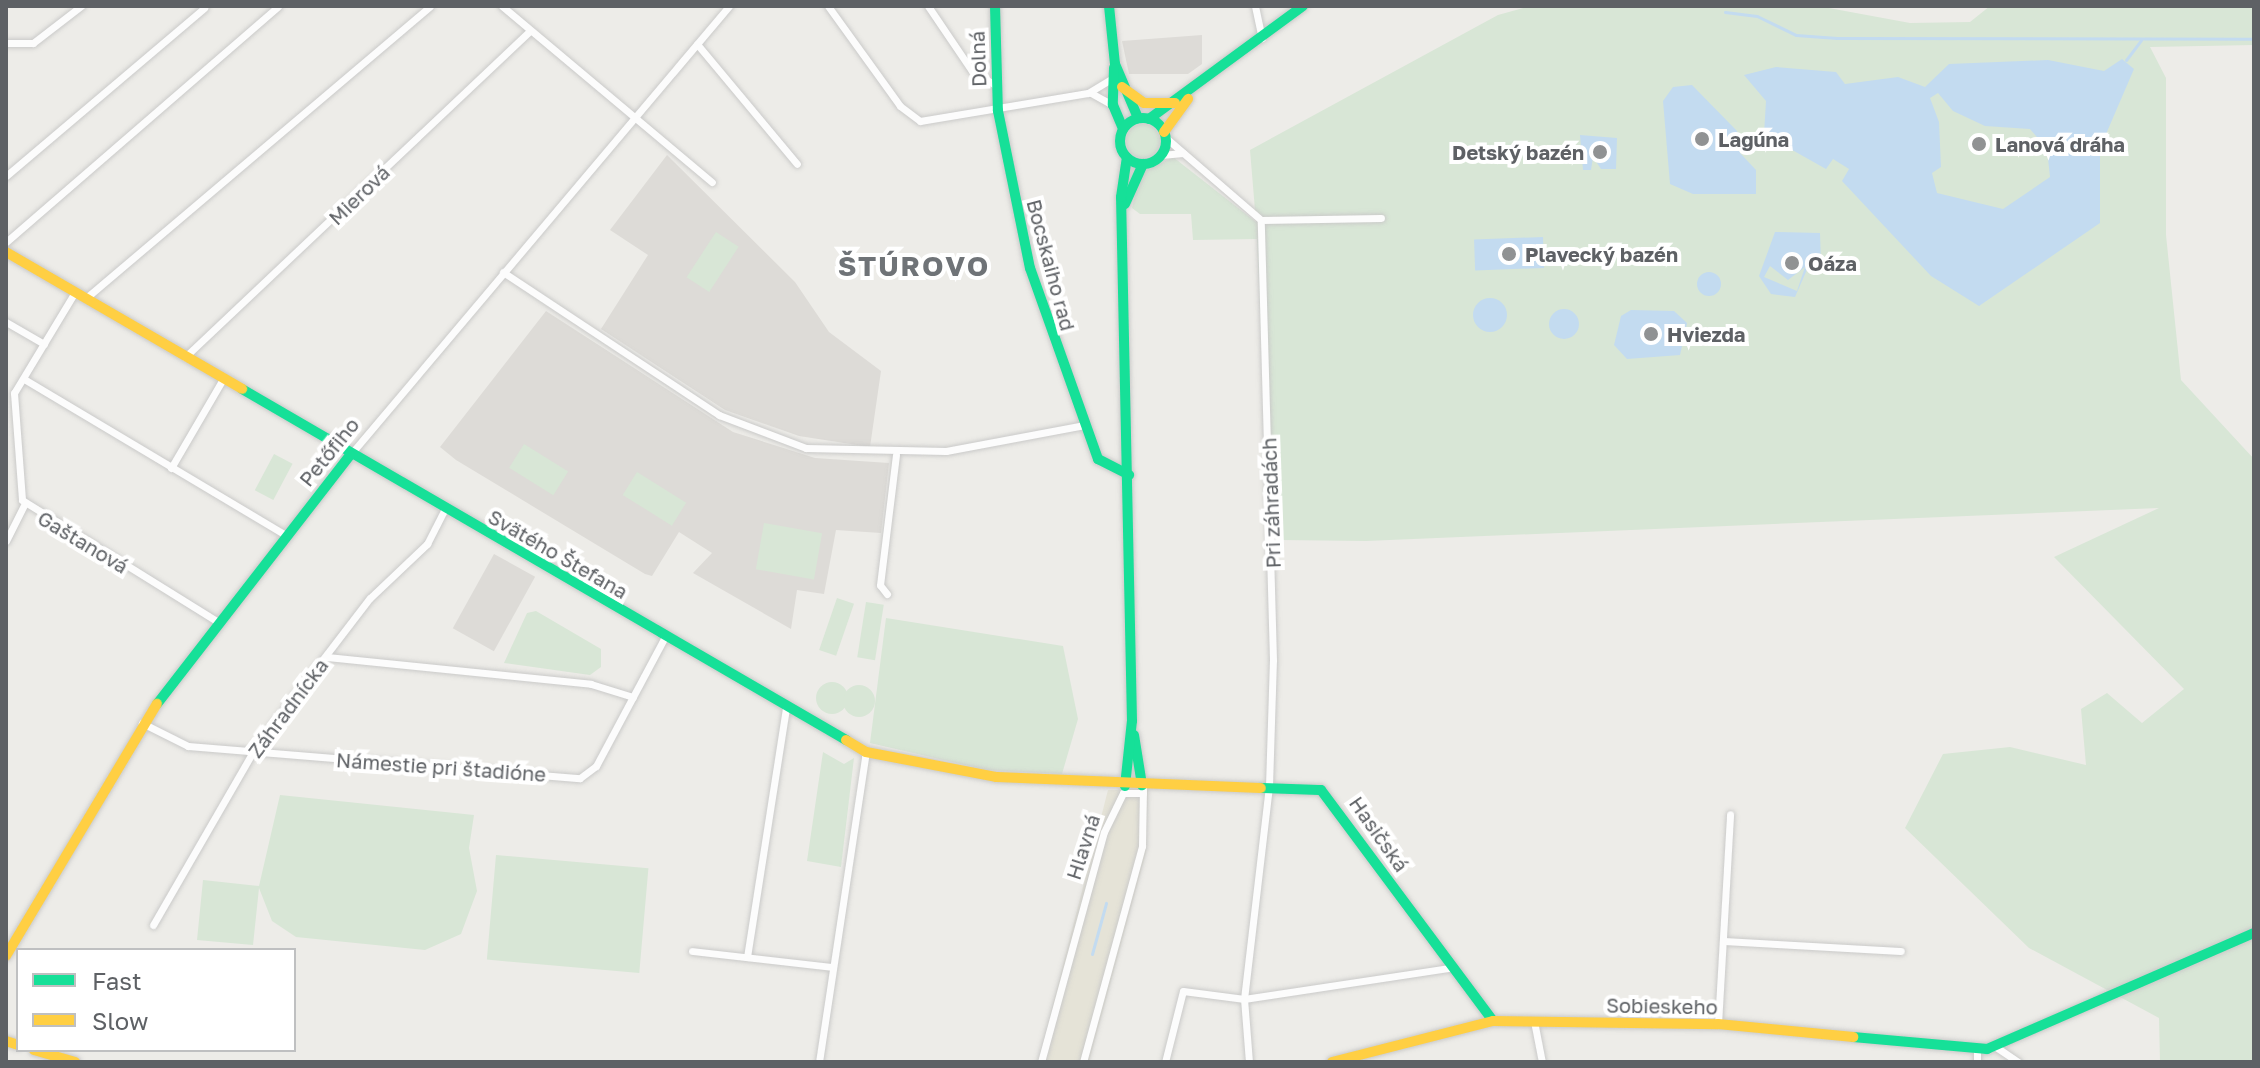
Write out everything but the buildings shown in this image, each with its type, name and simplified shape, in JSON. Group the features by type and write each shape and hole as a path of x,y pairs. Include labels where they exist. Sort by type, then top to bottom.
{"street":[{"path":"6,43 33,43 81,6"},
{"path":"6,242 278,6"},
{"path":"86,298 430,6"},
{"path":"502,6 712,182"},
{"name":"Petőfiho","path":"6,956 142,723 218,622 350,455 729,6"},
{"path":"828,6 908,115 936,122 1088,93 1116,82"},
{"path":"928,6 972,71 997,86"},
{"name":"Dolná","path":"995,6 998,111"},
{"path":"1109,6 1116,82 1113,105 1123,129 1127,157 1143,164 1161,155 1183,153"},
{"path":"1255,6 1262,38"},
{"path":"1123,129 1175,103 1303,6"},
{"path":"6,176 204,8"},
{"name":"Mierová","path":"185,357 530,31"},
{"path":"697,44 797,164"},
{"path":"1116,82 1144,103 1175,103"},
{"path":"1116,82 1144,118 1261,220 1381,218"},
{"path":"1161,155 1165,135 1198,86"},
{"path":"1088,93 1113,105"},
{"name":"Bocskaiho rad","path":"998,111 1033,279 1085,425"},
{"name":"Hlavná","path":"1041,1062 1104,832 1124,790 1132,721 1123,214 1127,157"},
{"name":"Hlavná","path":"1123,214 1143,164"},
{"name":"Pri záhradách","path":"1249,1062 1244,999 1269,786 1275,551 1261,220"},
{"name":"Svätého Štefana","path":"6,252 350,455 866,752 927,769 1124,790"},
{"path":"503,272 753,432 806,448 896,455 1085,425 1102,465 1129,475"},
{"name":"Gaštanová","path":"75,292 24,379 10,394 24,505 218,622"},
{"path":"6,322 44,344"},
{"path":"24,379 286,535"},
{"path":"171,468 223,379"},
{"path":"887,594 880,585 896,455"},
{"path":"6,541 24,505"},
{"name":"Záhradnícka","path":"153,925 252,752 370,598 427,544 445,509"},
{"name":"Námestie pri štadióne","path":"142,723 188,746 580,778 596,766 665,637"},
{"path":"327,657 591,684 633,697"},
{"path":"747,957 786,707"},
{"name":"Hlavná","path":"1083,1062 1142,846 1143,789 1132,721"},
{"path":"819,1062 866,752"},
{"name":"Hasičská","path":"1124,790 1310,786 1331,798 1450,968 1493,1021"},
{"path":"1718,1024 1730,814"},
{"name":"Sobieskeho","path":"1332,1062 1493,1021 1718,1024 1977,1049 1996,1047 2254,933"},
{"path":"1723,941 1901,951"},
{"path":"692,951 832,967"},
{"path":"1165,1062 1183,991 1244,999 1450,968"},
{"path":"1534,1021 1542,1062"},
{"path":"1996,1047 2018,1062"},
{"path":"1977,1049 1977,1062"},
{"path":"41,1052 75,1062"}],"shaded area":[{"path":"1202,35 1202,64 1188,74 1129,74 1122,41"},
{"path":"667,155 795,282 829,332 881,371 870,447 799,436 725,410 601,329 648,255 610,230"},
{"path":"546,311 733,432 815,458 889,463 881,533 836,530 824,594 797,590 791,629 693,573 712,553 679,532 652,576 645,574 456,460 440,447"},
{"path":"494,554 535,577 494,651 453,628"},
{"path":"1108,790 1148,790 1146,853 1089,1062 1038,1062"}],"green space":[{"path":"1531,6 1818,6 1910,23 1970,22 1990,6 2254,6 2254,45 2150,47 2166,78 2166,235 2181,380 2254,459 2254,1062 2160,1062 2159,1018 2029,948 1905,828 1943,754 2010,747 2086,765 2081,709 2107,693 2142,723 2184,689 2054,557 2159,508 1366,541 1279,540 1269,533 1257,239 1193,240 1191,214 1140,214 1132,208 1140,174 1173,157 1256,222 1250,150 1498,15"},
{"path":"1143,124 1155,129 1160,141 1155,153 1143,158 1131,153 1126,141 1131,129"},
{"path":"716,232 739,247 709,292 687,277"},
{"path":"524,444 568,472 553,495 509,468"},
{"path":"274,454 293,464 273,500 255,490"},
{"path":"637,472 686,503 672,526 623,495"},
{"path":"764,523 822,533 814,580 756,569"},
{"path":"837,598 854,604 836,656 819,650"},
{"path":"866,602 884,605 875,660 857,657"},
{"path":"536,611 601,649 601,667 590,675 504,663 527,613"},
{"path":"886,618 1063,646 1078,719 1062,774 987,770 870,743"},
{"path":"832,682 843,687 848,698 843,709 832,714 821,709 816,698 821,687"},
{"path":"859,685 870,690 875,701 870,712 859,717 848,712 843,701 848,690"},
{"path":"823,752 844,764 854,758 841,867 807,861"},
{"path":"280,795 474,815 469,848 477,891 461,934 425,950 296,937 272,921 259,888 253,945 197,940 203,880 259,886"},
{"path":"496,855 648,868 639,973 487,960"}],"water":[{"path":"2122,59 2134,69 2100,148 2100,223 1979,306 1931,276 1842,181 1849,169 1833,159 1826,169 1764,134 1766,101 1744,75 1776,67 1836,72 1845,84 1898,77 1925,87 1949,64 2048,60 2104,71","holes":["1938,93 1953,111 1985,126 2030,129 2047,149 2050,177 2003,209 1937,193 1932,173 1941,167 1939,122 1930,98"]},
{"name":"Lagúna","path":"1692,85 1737,131 1740,153 1756,170 1756,194 1693,194 1670,184 1663,101 1673,87"},
{"name":"Detský bazén","path":"1580,135 1617,138 1616,169 1601,169 1593,157 1591,170 1583,170"},
{"name":"Oáza","path":"1775,232 1820,233 1821,264 1809,265 1795,297 1771,294 1759,276","holes":["1770,266 1788,280 1805,267 1797,291 1764,277"]},
{"name":"Plavecký bazén","path":"1543,237 1544,268 1475,270 1474,239"},
{"path":"1709,272 1718,275 1721,284 1718,293 1709,296 1700,293 1697,284 1700,275"},
{"path":"1490,298 1502,303 1507,315 1502,327 1490,332 1478,327 1473,315 1478,303"},
{"path":"1564,309 1575,313 1579,324 1575,335 1564,339 1553,335 1549,324 1553,313"},
{"name":"Hviezda","path":"1631,310 1674,311 1687,323 1680,355 1627,359 1614,345 1621,316"}],"waterway":[{"path":"1725,12 1757,16 1796,35 1837,38 2254,39"},
{"path":"2126,60 2141,40"},
{"path":"1092,954 1106,903"}],"traffic: fast":[{"path":"995,6 998,111 1030,268 1098,459 1129,475"},
{"path":"1109,6 1115,64 1138,118"},
{"path":"1149,119 1303,6"},
{"path":"1114,68 1113,105 1123,129"},
{"path":"1143,118 1159,125 1166,141 1159,157 1143,164 1127,157 1120,141 1127,125 1143,118"},
{"path":"1125,786 1132,721 1121,197 1127,157"},
{"path":"1125,204 1143,164"},
{"path":"242,389 846,740"},
{"path":"157,704 350,455"},
{"path":"1134,735 1142,785"},
{"path":"1261,788 1321,790 1493,1021"},
{"path":"1853,1037 1987,1049 2254,933"}],"traffic: slow":[{"path":"1122,87 1144,103 1175,103"},
{"path":"1164,132 1188,99"},
{"path":"6,252 242,389"},
{"path":"6,956 157,704"},
{"path":"846,740 866,752 996,777 1261,788"},
{"path":"1332,1062 1493,1021 1718,1024 1853,1037"},
{"path":"6,1041 16,1044"},
{"path":"41,1052 75,1062"}],"place":[{"name":"Lagúna","path":"1702,139"},
{"name":"Lanová dráha","path":"1979,144"},
{"name":"Detský bazén","path":"1600,152"},
{"name":"Plavecký bazén","path":"1509,254"},
{"name":"Oáza","path":"1792,263"},
{"name":"Hviezda","path":"1651,334"}],"district":[{"name":"ŠTÚROVO","path":"914,266"}]}
